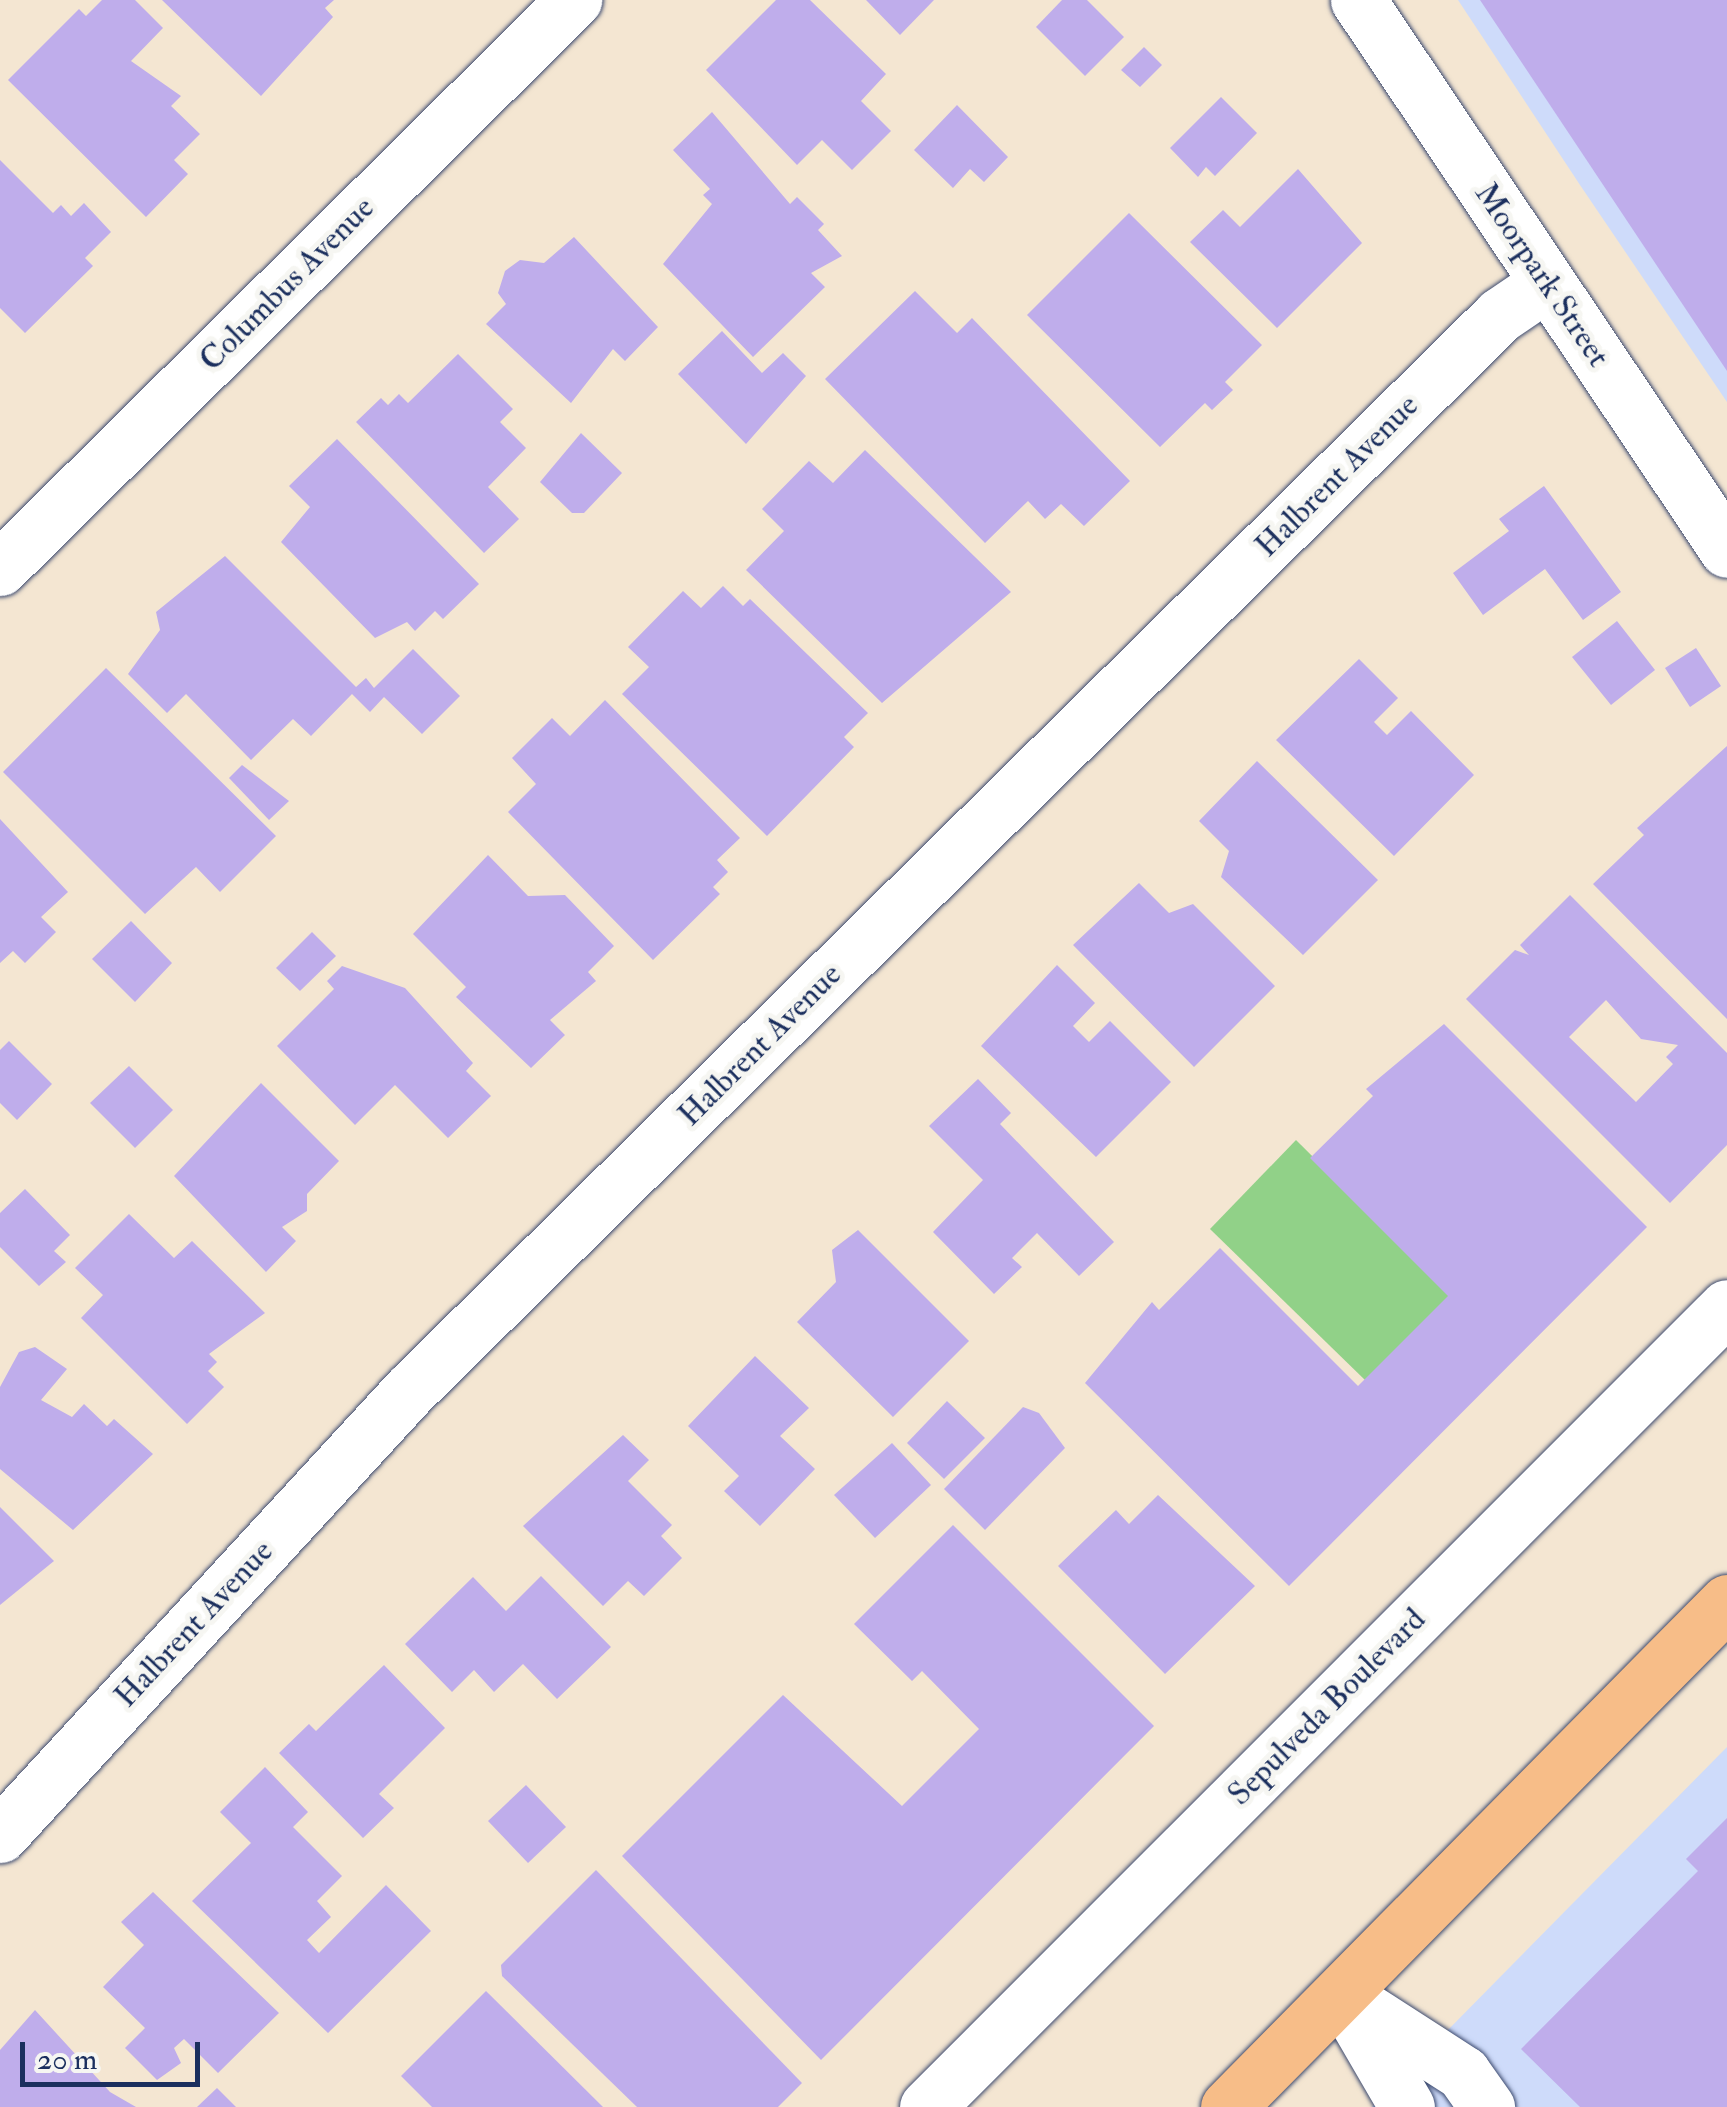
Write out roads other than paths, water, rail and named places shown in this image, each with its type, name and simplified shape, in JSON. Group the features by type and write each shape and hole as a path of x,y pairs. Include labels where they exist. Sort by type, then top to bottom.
{"main road":[{"path":"1228,2107 1727,1602"}],"street":[{"name":"Columbus Avenue","path":"0,568 574,0"},
{"name":"Moorpark Street","path":"1358,0 1727,550"},
{"name":"Halbrent Avenue","path":"0,1835 410,1392 1500,315 1548,283"},
{"name":"Sepulveda Boulevard","path":"927,2107 1727,1307"},
{"path":"1342,1995 1407,2107"},
{"path":"1342,1995 1462,2073 1486,2107"}]}
